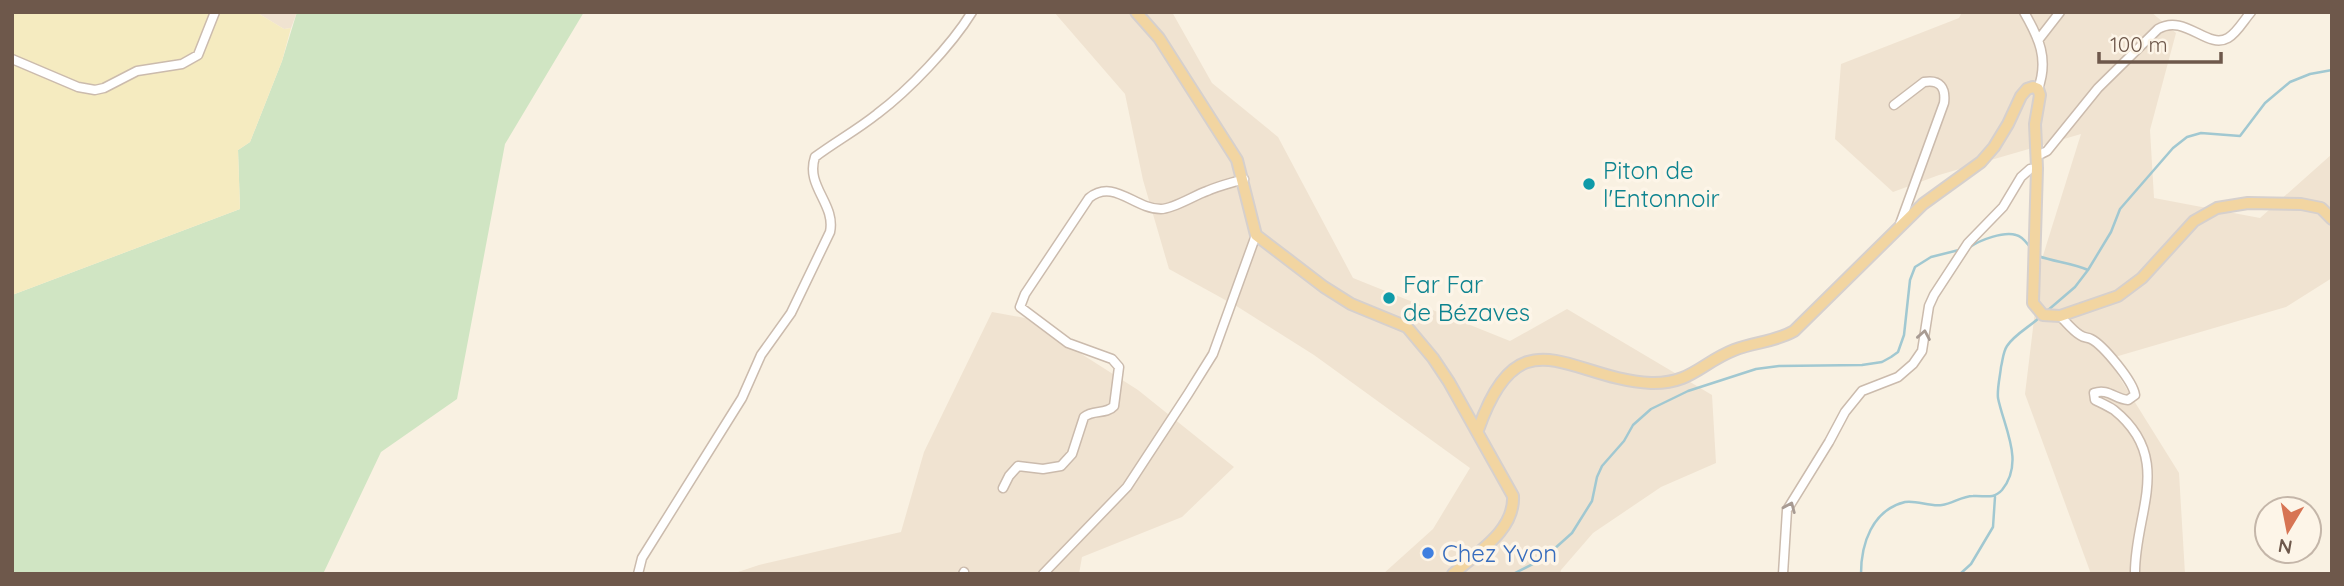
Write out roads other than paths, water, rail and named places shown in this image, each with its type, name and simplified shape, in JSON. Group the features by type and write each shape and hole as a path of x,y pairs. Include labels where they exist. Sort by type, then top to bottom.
{"main road":[{"path":"1136,12 1159,38 1237,160 1244,179 1248,211 1255,235 1351,304 1407,327 1433,358 1478,430 1513,496 1514,507 1502,530 1452,574"},
{"path":"1478,430 1497,387 1508,374 1532,360 1563,361 1627,380 1652,383 1676,381 1690,377 1736,349 1781,339 1803,323 1923,204 1981,162 2008,124 2021,96 2033,87 2038,89 2040,95 2035,124 2037,162 2033,303 2038,311 2055,316 2118,296 2132,287 2194,221 2217,208 2248,203 2301,204 2321,208 2332,219"}],"street":[{"path":"12,59 78,87 95,90 104,88 137,71 183,64 198,55 215,12"},
{"path":"638,574 642,558 742,398 761,355 791,313 830,232 832,221 829,210 812,178 811,167 815,157 904,92 962,29 972,12"},
{"path":"2024,12 2039,38 2042,69 2038,89"},
{"path":"2039,38 2060,12"},
{"path":"1783,574 1787,510 1845,412 1862,391 1898,377 1913,364 1922,351 1929,306 1934,295 1968,243 2003,207 2021,177 2047,152 2098,88 2158,29 2177,23 2221,40 2228,38 2251,12"},
{"path":"1894,105 1924,82 1943,86 1944,103 1899,227"},
{"path":"1003,488 1018,466 1043,469 1061,467 1072,454 1084,417 1088,413 1110,410 1114,406 1119,367 1112,359 1068,343 1020,307 1025,294 1089,198 1097,192 1112,190 1141,204 1160,209 1209,189 1244,179"},
{"path":"1042,574 1127,487 1213,354 1255,235"},
{"path":"2055,316 2081,336 2092,339 2127,377 2134,390 2135,395 2128,400 2121,400 2106,391 2094,393 2095,400 2112,409 2134,430 2143,452 2149,481 2135,574"}],"waterway":[{"path":"2047,311 2075,287 2111,232 2120,209 2173,148 2187,137 2201,133 2240,136 2265,103 2290,82 2310,74 2332,70"},
{"path":"1970,247 2005,234 2020,237 2030,247"},
{"path":"1513,574 1543,559 1572,533 1592,501 1602,466 1624,441 1633,425 1651,409 1688,391 1756,369 1882,362 1898,352 1904,335 1910,280 1915,267 1931,257 1959,250"},
{"path":"2038,256 2088,270"},
{"path":"1861,574 1866,540 1877,520 1894,506 1905,502 1942,505 1969,496 1992,496 2002,490 2012,468 2011,445 1998,398 2003,356 2010,342 2039,318"},
{"path":"1960,574 1971,564 1993,527 1995,497"}],"place":[{"name":"Piton de l'Entonnoir","path":"1589,184"},
{"name":"Far Far de Bézaves","path":"1389,298"},
{"name":"Chez Yvon","path":"1428,553"}]}
